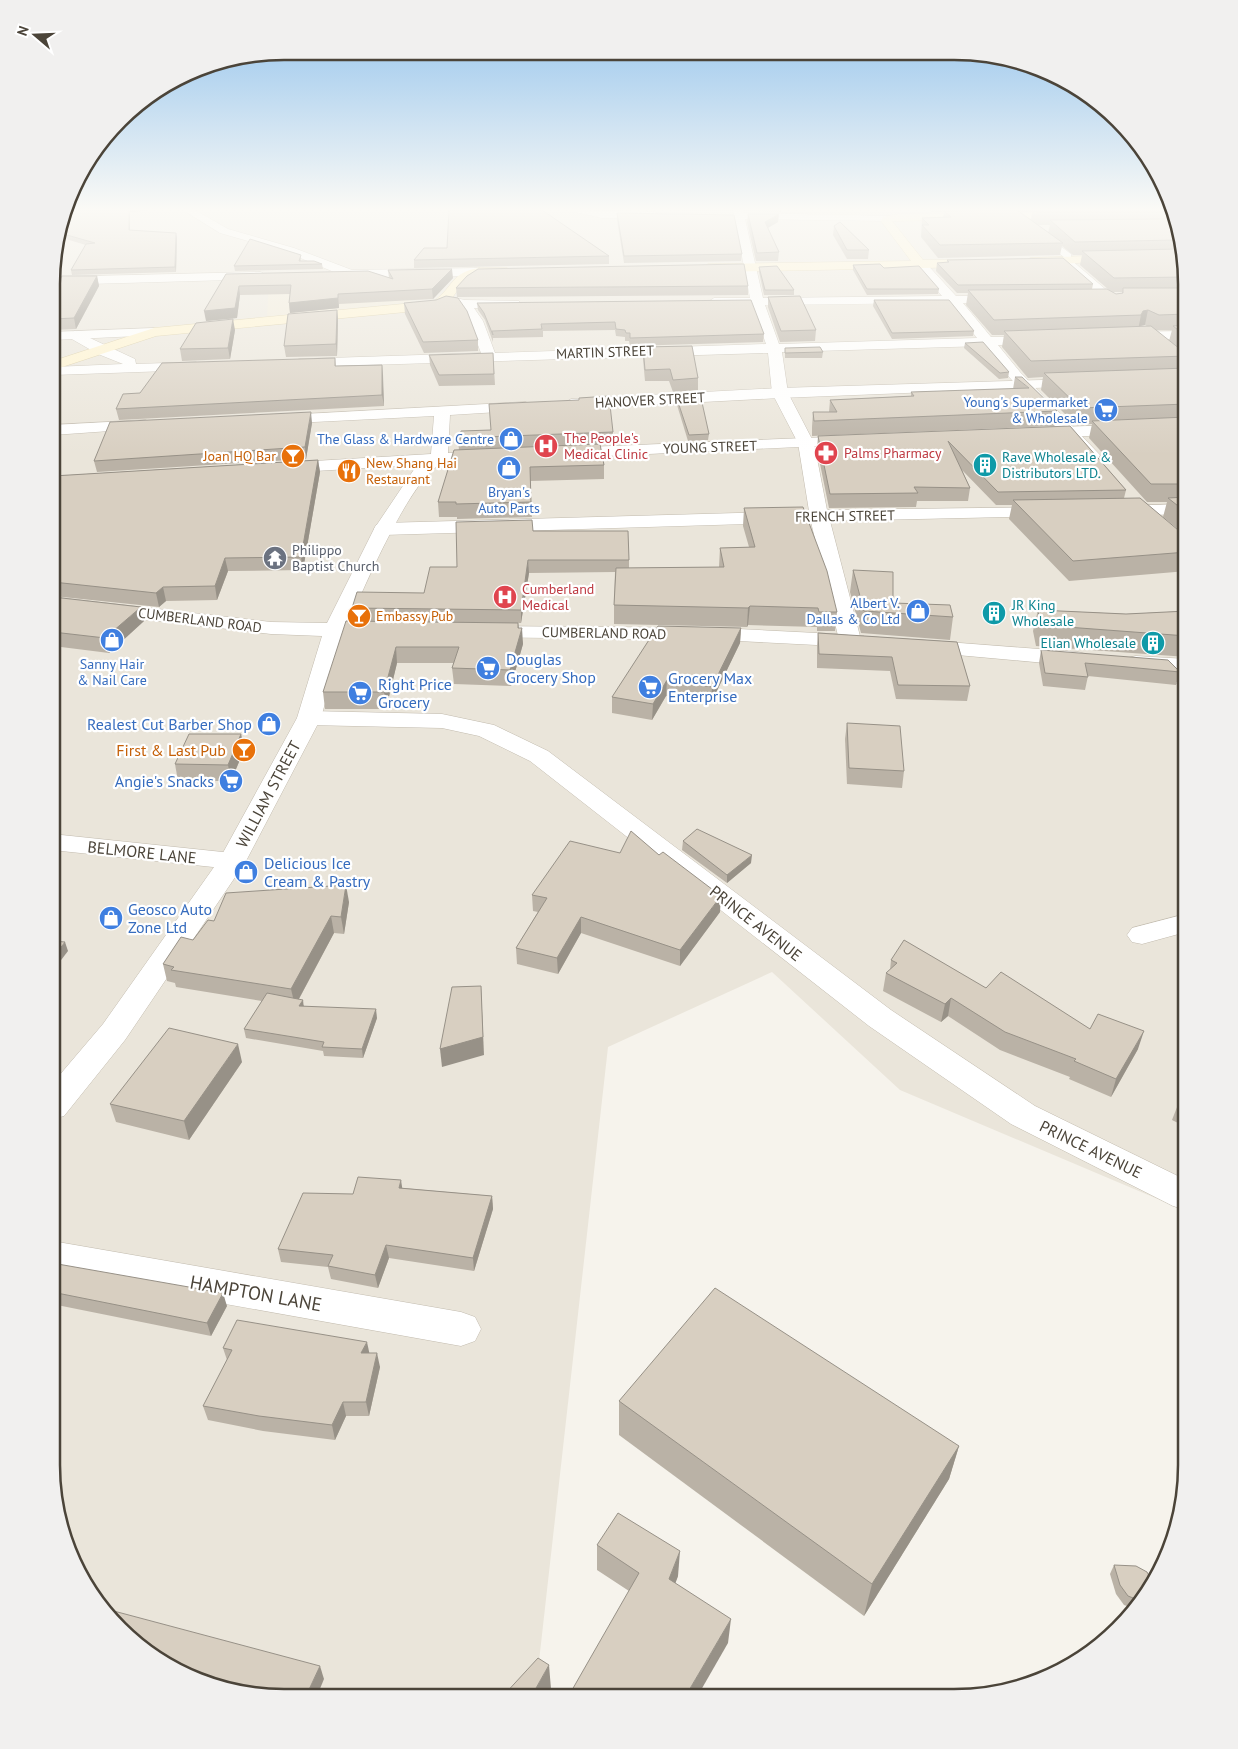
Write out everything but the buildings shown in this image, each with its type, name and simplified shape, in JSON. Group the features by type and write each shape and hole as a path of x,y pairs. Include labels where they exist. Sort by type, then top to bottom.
{"main road":[{"path":"60,364 154,332 420,308 437,305 445,300 451,292"}],"street":[{"path":"755,292 774,348 780,393 806,443 819,516 850,640"},
{"path":"945,292 986,342 1104,468"},
{"path":"1101,292 1164,347"},
{"path":"1088,298 1127,297"},
{"path":"701,302 1020,299"},
{"path":"445,300 465,304 531,304"},
{"path":"465,304 476,321 489,356"},
{"path":"60,336 154,332"},
{"path":"1111,337 1178,335"},
{"path":"75,336 102,351 140,368"},
{"name":"MARTIN STREET","path":"286,363 1054,339"},
{"path":"60,371 209,366"},
{"name":"HANOVER STREET","path":"254,420 780,393 1092,382"},
{"path":"440,458 442,411"},
{"path":"60,430 158,424"},
{"path":"1023,434 1178,427"},
{"name":"YOUNG STREET","path":"548,454 875,440"},
{"path":"261,469 509,455"},
{"name":"WILLIAM STREET","path":"60,1097 114,1032 232,862 309,718 334,630 383,529 420,471 440,458"},
{"path":"1130,496 1142,511 1164,530"},
{"path":"1103,511 1178,509"},
{"name":"FRENCH STREET","path":"383,529 819,516 1064,512"},
{"name":"CUMBERLAND ROAD","path":"60,604 271,628 403,631"},
{"name":"CUMBERLAND ROAD","path":"462,632 718,634 850,640 1177,666"},
{"name":"PRINCE AVENUE","path":"309,718 442,721 486,730 539,756 896,1029 1023,1115 1178,1192"},
{"name":"BELMORE LANE","path":"60,843 232,862"},
{"path":"1142,935 1178,925"},
{"name":"HAMPTON LANE","path":"60,1258 461,1329"}],"shaded area":[{"path":"60,292 1178,292 1178,1208 900,1090 772,972 608,1047 536,1689 269,1689 240,1685 198,1672 172,1659 147,1643 125,1624 106,1602 83,1564 72,1537 64,1509 60,1480"},
{"path":"268,292 408,292 411,302 267,317"}],"place":[{"name":"Young's Supermarket & Wholesale","path":"1106,410"},
{"name":"The Glass & Hardware Centre","path":"511,439"},
{"name":"The People's Medical Clinic","path":"546,446"},
{"name":"Palms Pharmacy","path":"826,453"},
{"name":"Joan HQ Bar","path":"293,456"},
{"name":"Rave Wholesale & Distributors LTD.","path":"985,465"},
{"name":"Bryan's Auto Parts","path":"509,468"},
{"name":"New Shang Hai Restaurant","path":"349,471"},
{"name":"Philippo Baptist Church","path":"275,558"},
{"name":"Cumberland Medical","path":"505,597"},
{"name":"Albert V. Dallas & Co Ltd","path":"918,611"},
{"name":"JR King Wholesale","path":"994,613"},
{"name":"Embassy Pub","path":"359,616"},
{"name":"Sanny Hair & Nail Care","path":"112,640"},
{"name":"Elian Wholesale","path":"1153,643"},
{"name":"Douglas Grocery Shop","path":"488,668"},
{"name":"Grocery Max Enterprise","path":"650,687"},
{"name":"Right Price Grocery","path":"360,693"},
{"name":"Realest Cut Barber Shop","path":"269,724"},
{"name":"First & Last Pub","path":"244,750"},
{"name":"Angie's Snacks","path":"231,781"},
{"name":"Delicious Ice Cream & Pastry","path":"246,872"},
{"name":"Geosco Auto Zone Ltd","path":"111,918"}]}
